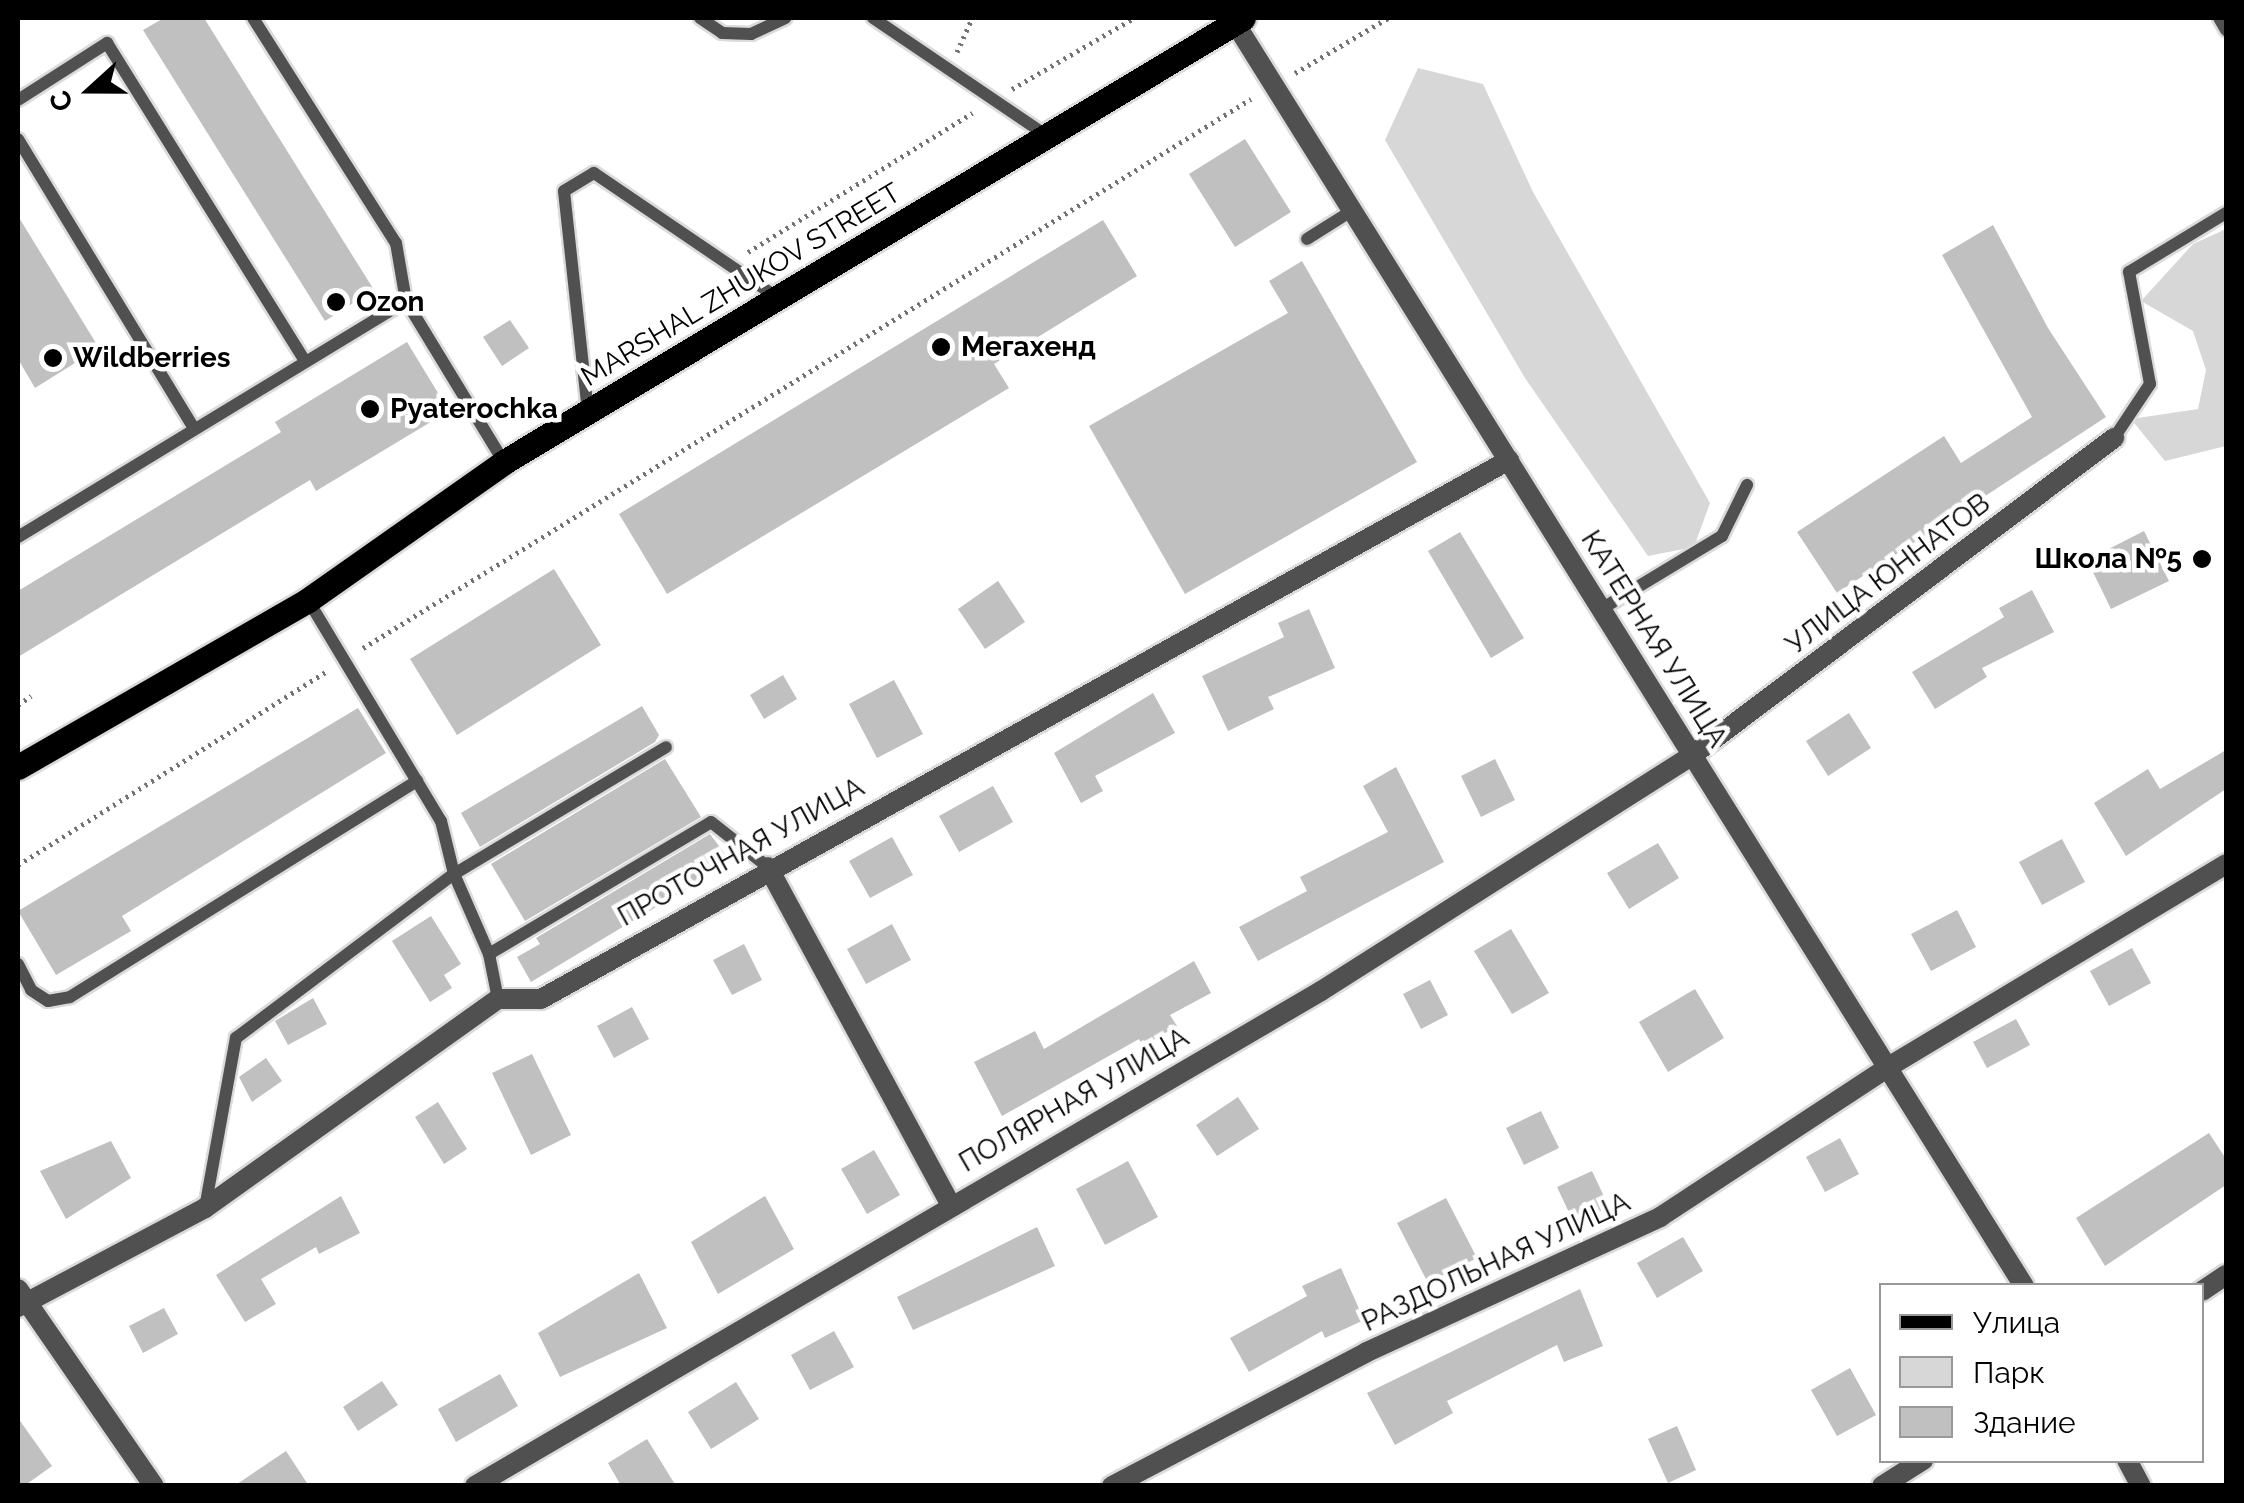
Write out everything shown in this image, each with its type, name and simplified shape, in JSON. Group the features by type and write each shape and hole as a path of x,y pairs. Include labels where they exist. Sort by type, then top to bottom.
{"main road":[{"name":"MARSHAL ZHUKOV STREET","path":"18,767 308,600 504,462 1239,20"}],"street":[{"name":"КАТЕРНАЯ УЛИЦА","path":"1239,20 1274,85 2022,1283"},
{"name":"УЛИЦА ЮННАТОВ","path":"1694,754 2114,438"},
{"name":"ПРОТОЧНАЯ УЛИЦА","path":"498,999 540,999 768,867 1509,460"},
{"name":"ПОЛЯРНАЯ УЛИЦА","path":"475,1486 950,1203 1321,991 1694,754"},
{"path":"1890,1066 2226,864"},
{"path":"768,867 950,1203"},
{"path":"154,1486 20,1299 205,1208 498,999"},
{"name":"РАЗДОЛЬНАЯ УЛИЦА","path":"1112,1486 1367,1352 1660,1217 1890,1066"},
{"path":"2204,1290 2226,1275"},
{"path":"1882,1486 1918,1463"},
{"path":"2129,1463 2141,1486"}],"lane":[{"path":"253,18 396,243 406,301 504,462"},
{"path":"700,18 722,33 752,34 786,18"},
{"path":"873,18 948,74 996,98 1047,136"},
{"path":"2219,18 2226,30"},
{"path":"18,100 107,43 305,362"},
{"path":"18,140 194,429"},
{"path":"588,412 564,190 594,173 778,298"},
{"path":"1307,239 1353,210"},
{"path":"2114,438 2150,384 2129,272 2226,213"},
{"path":"18,537 406,301"},
{"path":"1603,608 1722,536 1747,485"},
{"path":"308,600 441,821 454,874 489,954 498,999"},
{"path":"205,1208 236,1038 454,874 666,748"},
{"path":"18,964 30,990 48,1001 70,997 417,781"},
{"path":"489,954 710,822 768,867"}],"path":[{"path":"948,74 972,18"},
{"path":"729,264 996,98 1134,18"},
{"path":"18,865 1388,18"},
{"path":"18,704 32,696"}],"green space":[{"path":"1418,68 1483,84 1533,192 1710,503 1694,547 1648,556 1525,378 1385,140"},
{"path":"2226,229 2226,446 2165,461 2131,419 2198,409 2206,370 2193,331 2141,301 2193,244"}],"building":[{"path":"164,18 204,18 374,290 325,321 143,30"},
{"path":"1245,139 1291,212 1235,247 1189,174"},
{"path":"18,216 99,348 35,388 18,359"},
{"path":"1103,220 1137,276 994,364 1009,388 667,594 619,514"},
{"path":"1993,225 2048,328 2106,417 1837,593 1797,532 1944,436 1961,463 2032,417 1942,255"},
{"path":"1302,261 1417,462 1185,594 1089,426 1288,313 1269,281"},
{"path":"510,320 529,348 502,366 483,337"},
{"path":"407,342 449,411 316,491 310,480 18,657 18,591 281,432 275,422"},
{"path":"2144,531 2169,581 2111,609 2087,560"},
{"path":"1460,532 1524,638 1491,658 1428,551"},
{"path":"554,569 601,645 457,735 410,659"},
{"path":"998,581 1025,622 985,649 958,609"},
{"path":"2032,590 2054,632 1982,668 1987,677 1935,709 1912,672 2004,617 1999,608"},
{"path":"1309,609 1335,668 1268,697 1274,709 1228,731 1202,676 1284,637 1278,623"},
{"path":"783,675 797,699 764,719 750,695"},
{"path":"894,680 923,734 877,758 849,704"},
{"path":"1153,693 1175,733 1095,776 1103,791 1081,803 1054,753"},
{"path":"642,706 659,735 655,742 480,847 461,813"},
{"path":"358,708 386,753 122,916 131,931 56,975 18,911"},
{"path":"1849,713 1871,748 1828,776 1806,741"},
{"path":"2226,750 2226,789 2126,856 2094,803 2148,769 2160,789"},
{"path":"665,759 701,817 525,921 491,864"},
{"path":"1495,759 1515,800 1481,817 1461,776"},
{"path":"1396,767 1444,862 1258,961 1239,927 1307,891 1300,877 1388,832 1363,786"},
{"path":"993,786 1013,822 959,852 939,816"},
{"path":"710,834 731,862 531,982 517,957 540,944 536,938"},
{"path":"892,837 913,875 870,898 849,861"},
{"path":"2062,839 2085,882 2042,905 2019,862"},
{"path":"1658,843 1679,878 1629,909 1607,873"},
{"path":"1957,910 1976,947 1931,971 1911,934"},
{"path":"431,916 461,964 444,975 452,988 430,1002 392,941"},
{"path":"892,924 911,960 866,984 847,949"},
{"path":"1511,929 1549,993 1512,1014 1474,951"},
{"path":"744,944 762,980 732,995 713,960"},
{"path":"2132,948 2151,983 2109,1006 2090,971"},
{"path":"1194,961 1211,993 1170,1015 1177,1026 1143,1046 1139,1039 1002,1116 974,1062 1035,1031 1044,1049"},
{"path":"1430,980 1448,1015 1421,1029 1403,994"},
{"path":"1695,989 1724,1038 1668,1072 1639,1022"},
{"path":"313,998 327,1024 288,1045 275,1021"},
{"path":"632,1007 649,1039 614,1058 597,1026"},
{"path":"2016,1019 2030,1045 1987,1068 1973,1042"},
{"path":"532,1054 571,1135 531,1155 492,1073"},
{"path":"266,1058 282,1081 252,1102 239,1077"},
{"path":"1238,1097 1259,1129 1217,1156 1196,1125"},
{"path":"438,1102 467,1149 444,1164 415,1117"},
{"path":"1541,1111 1559,1148 1524,1165 1506,1128"},
{"path":"2209,1133 2226,1159 2226,1185 2105,1266 2076,1218"},
{"path":"1840,1138 1859,1174 1825,1192 1806,1157"},
{"path":"111,1141 131,1178 66,1219 40,1171"},
{"path":"874,1150 900,1195 867,1214 841,1169"},
{"path":"1128,1161 1158,1217 1105,1245 1076,1189"},
{"path":"1592,1171 1609,1207 1574,1223 1557,1187"},
{"path":"341,1196 360,1233 319,1254 316,1247 261,1279 276,1304 245,1322 216,1275"},
{"path":"765,1196 794,1249 718,1294 691,1242"},
{"path":"1446,1198 1477,1258 1428,1283 1397,1223"},
{"path":"1037,1227 1055,1266 913,1330 897,1297"},
{"path":"1683,1237 1703,1271 1657,1298 1637,1263"},
{"path":"1341,1268 1364,1320 1325,1338 1322,1331 1249,1372 1230,1338 1307,1296 1302,1286"},
{"path":"639,1273 667,1328 560,1377 538,1333"},
{"path":"1580,1289 1603,1346 1564,1362 1557,1345 1447,1401 1453,1413 1395,1445 1367,1393"},
{"path":"164,1308 178,1334 143,1353 129,1326"},
{"path":"834,1331 854,1367 810,1390 791,1355"},
{"path":"1850,1368 1876,1415 1837,1436 1811,1390"},
{"path":"500,1374 518,1406 456,1442 438,1409"},
{"path":"382,1381 398,1405 358,1431 343,1407"},
{"path":"736,1382 759,1419 711,1449 688,1412"},
{"path":"18,1418 52,1466 24,1486 18,1486"},
{"path":"1677,1426 1696,1470 1668,1483 1648,1439"},
{"path":"647,1439 676,1486 621,1486 608,1463"},
{"path":"286,1451 309,1486 234,1486"}],"place":[{"name":"Ozon","path":"336,302"},
{"name":"Мегахенд","path":"941,347"},
{"name":"Wildberries","path":"53,358"},
{"name":"Pyaterochka","path":"370,409"},
{"name":"Школа №5","path":"2202,559"}]}
